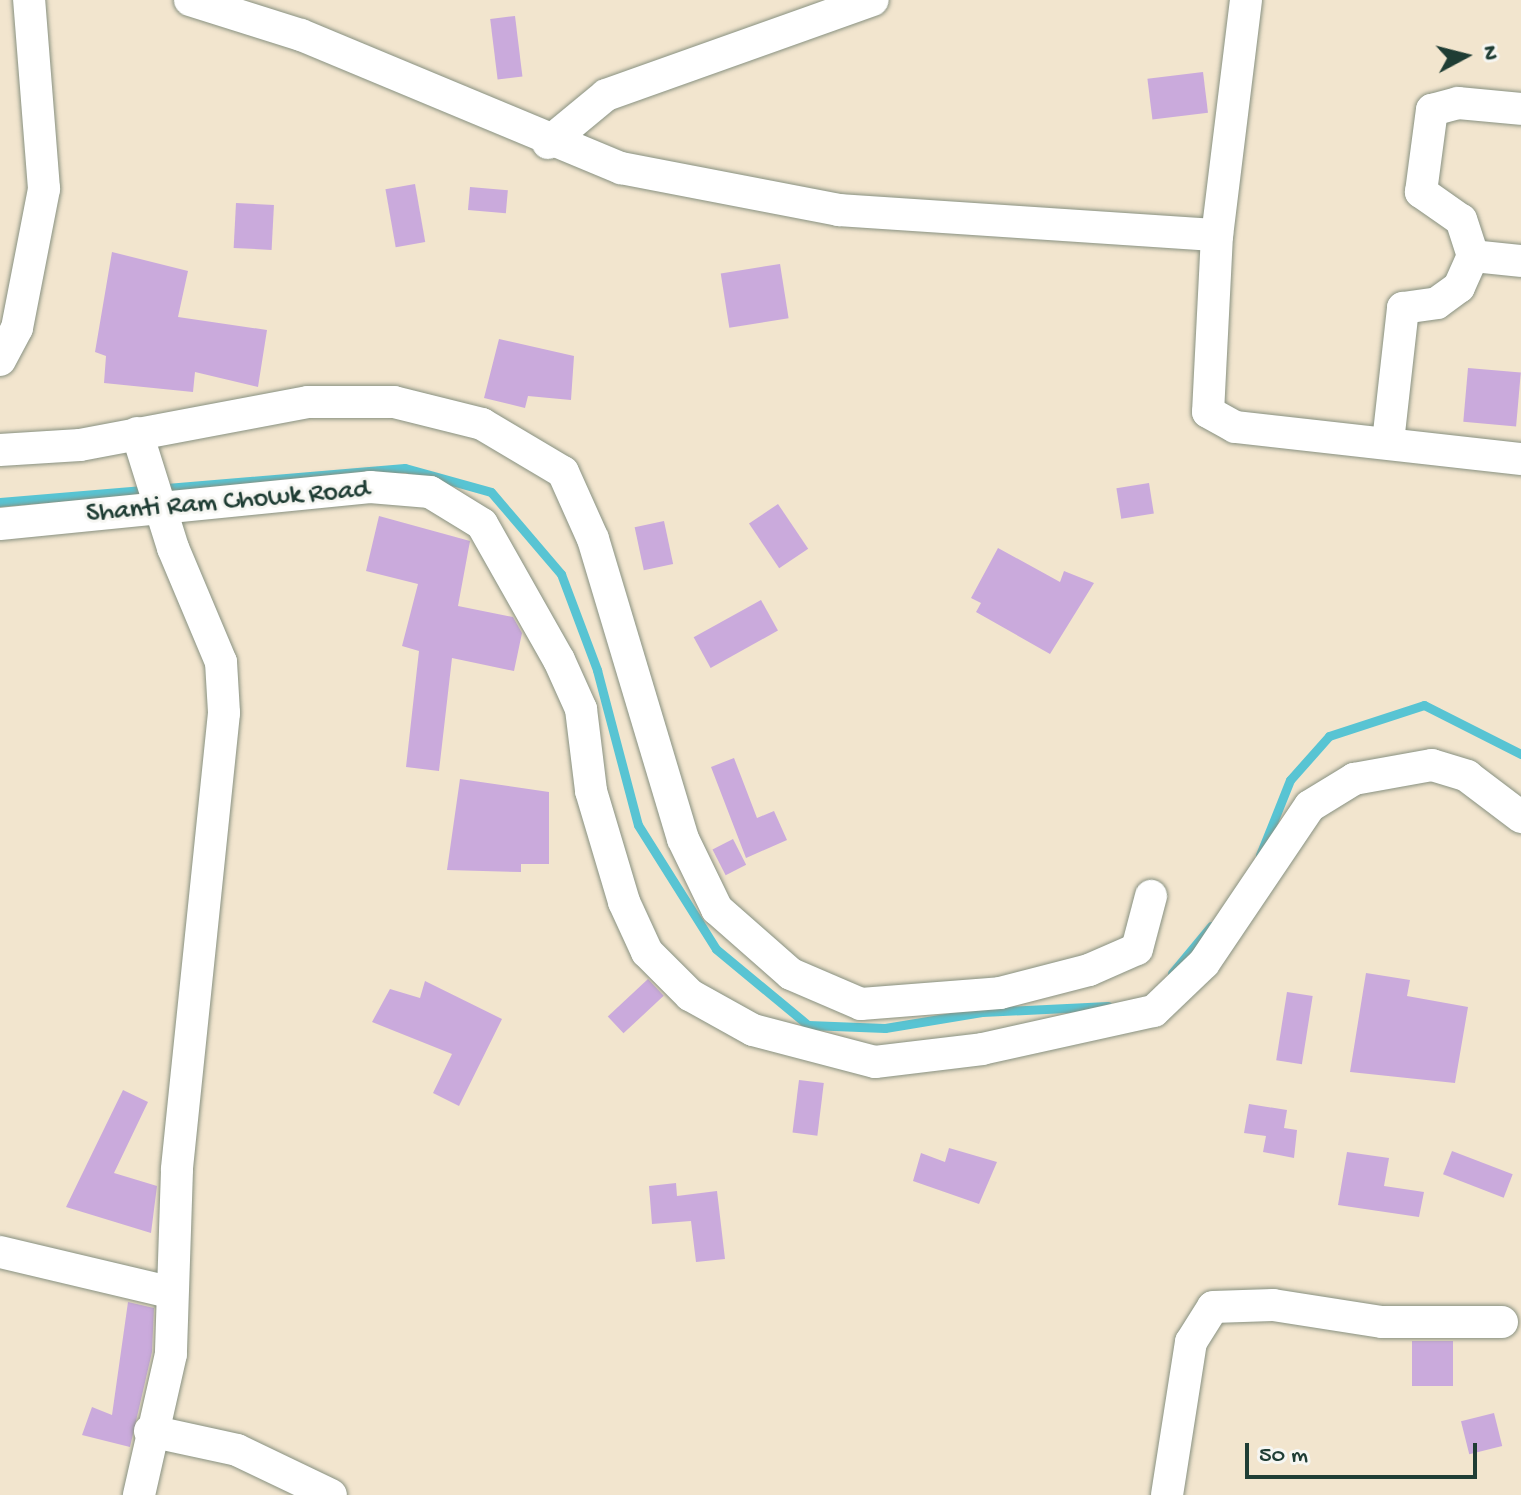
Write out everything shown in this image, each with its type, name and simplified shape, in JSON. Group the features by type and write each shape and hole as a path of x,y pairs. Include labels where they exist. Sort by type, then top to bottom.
{"street":[{"path":"0,360 17,328 44,189 29,0"},
{"path":"190,0 301,35 548,143 621,168 839,210 1217,235"},
{"path":"548,143 606,95 873,0"},
{"path":"1246,0 1217,235 1208,412 1235,427 1521,459"},
{"path":"1388,442 1403,308 1437,303 1459,287 1473,256 1461,220 1421,192 1432,110 1458,103 1521,109"},
{"path":"1473,256 1521,261"},
{"path":"0,450 139,445 308,402 394,402 482,424 563,472 593,539 683,839 717,909 791,974 861,1004 1000,993 1137,949 1151,896"},
{"path":"139,445 158,504 221,662 224,713 169,1292 171,1354 150,1431 139,1495"},
{"name":"Shanti Ram Chowk Road","path":"0,524 158,504 370,487 430,492 482,524 520,581 581,709 591,791 647,952 690,995 753,1030 817,1050 875,1062 982,1049 1154,1011 1204,963 1310,806 1354,779 1432,765 1467,776 1521,817"},
{"path":"0,1252 169,1292"},
{"path":"1167,1495 1191,1342 1213,1307 1273,1305 1382,1322 1502,1322"},
{"path":"150,1431 237,1450 331,1495"}],"building":[{"path":"515,16 522,77 498,80 490,19"},
{"path":"1203,72 1208,113 1152,120 1147,79"},
{"path":"415,184 425,242 396,247 385,189"},
{"path":"470,187 508,190 506,213 468,210"},
{"path":"236,203 274,205 272,250 234,248"},
{"path":"112,252 188,271 178,317 267,330 258,387 195,372 193,392 104,383 106,356 95,352"},
{"path":"780,264 789,318 729,328 721,273"},
{"path":"499,339 574,356 571,400 528,396 525,408 484,398"},
{"path":"1468,368 1521,373 1516,426 1463,422"},
{"path":"1149,483 1154,514 1121,519 1116,488"},
{"path":"778,504 808,549 779,568 749,524"},
{"path":"379,516 470,541 458,606 513,617 522,633 514,671 452,658 439,771 406,767 419,651 402,646 418,584 366,571"},
{"path":"664,521 673,564 644,570 635,527"},
{"path":"998,548 1060,582 1064,571 1094,583 1050,654 976,612 981,603 971,598"},
{"path":"761,600 778,631 711,668 694,637"},
{"path":"734,758 757,818 774,811 787,840 746,858 711,767"},
{"path":"460,779 549,792 549,864 521,864 521,872 447,870"},
{"path":"733,839 746,865 726,875 713,849"},
{"path":"1366,973 1410,980 1407,996 1468,1007 1455,1083 1350,1072"},
{"path":"648,979 664,996 623,1033 608,1017"},
{"path":"425,981 502,1019 459,1106 433,1093 452,1054 372,1022 390,989 420,998"},
{"path":"1287,992 1313,996 1302,1064 1276,1060"},
{"path":"799,1080 824,1083 817,1136 793,1133"},
{"path":"123,1090 148,1102 114,1173 157,1186 151,1233 66,1207"},
{"path":"1249,1104 1287,1110 1284,1128 1297,1130 1294,1158 1263,1152 1266,1136 1244,1133"},
{"path":"949,1148 997,1162 979,1204 913,1181 921,1153 945,1162"},
{"path":"1452,1151 1513,1174 1504,1198 1443,1174"},
{"path":"1347,1152 1389,1158 1384,1186 1424,1192 1419,1217 1338,1205"},
{"path":"676,1183 677,1196 717,1191 725,1259 696,1262 691,1221 652,1224 649,1186"},
{"path":"128,1302 154,1308 152,1352 130,1447 82,1435 92,1407 112,1415"},
{"path":"1412,1341 1453,1341 1453,1386 1412,1386"},
{"path":"1494,1413 1502,1446 1469,1454 1461,1421"}],"waterway":[{"path":"0,502 405,468 491,492 561,574 597,670 638,825 716,949 808,1025 885,1028 982,1012 1108,1006"},
{"path":"1260,855 1290,780 1329,736 1424,705 1521,754"},
{"path":"1172,973 1211,926"}]}
